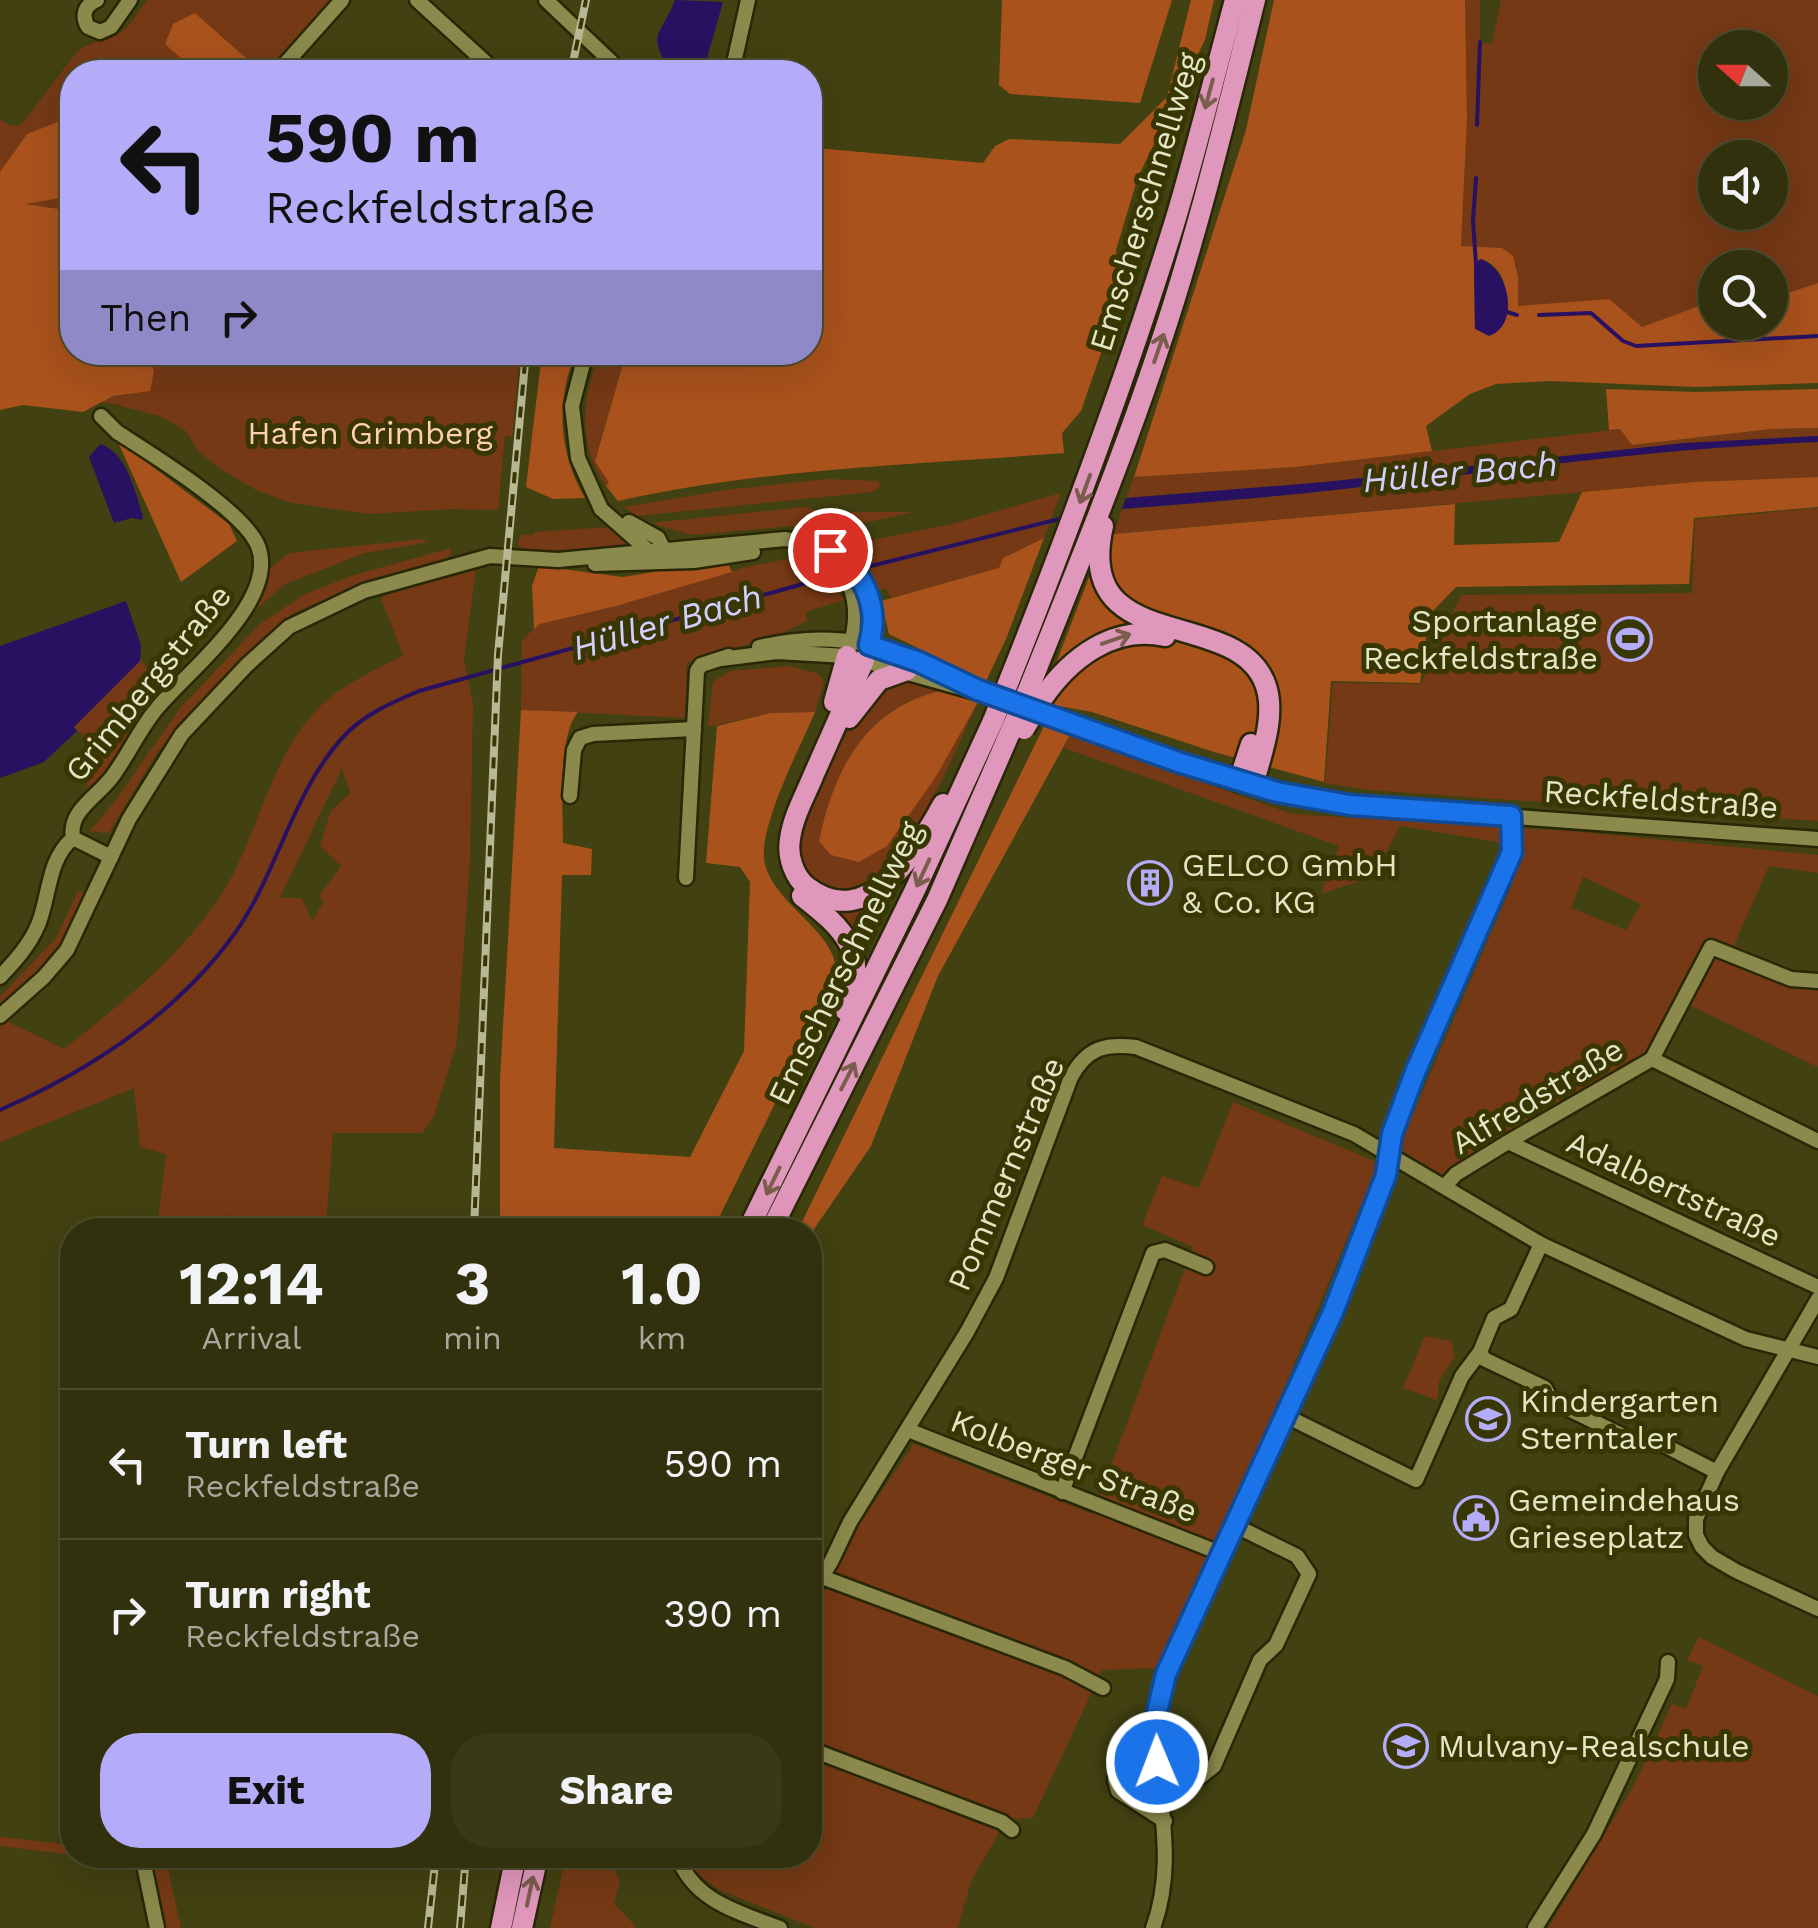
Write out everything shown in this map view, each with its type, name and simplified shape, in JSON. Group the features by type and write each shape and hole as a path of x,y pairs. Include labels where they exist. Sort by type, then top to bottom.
{"highway":[{"name":"Emscherschnellweg","path":"1025,693 1068,533 1102,444 1176,218 1235,0"},
{"name":"Emscherschnellweg","path":"1097,530 1116,487 1112,476 1160,344 1199,216 1256,0"},
{"path":"858,650 826,747 794,823 790,855 800,882 828,900 858,901 875,894 895,874 934,819 973,749 1010,727 1097,530"},
{"path":"1097,530 1106,584 1122,607 1157,625 1227,647 1251,661 1258,671 1266,685 1268,718 1246,783"},
{"path":"1010,727 1025,693 1094,648 1130,633 1166,636 1226,655 1251,674 1260,699 1246,783"},
{"path":"797,1131 800,1101 849,1001 854,965 844,931 792,884 784,868 783,837 858,650"},
{"path":"826,747 879,680 907,670"},
{"name":"Emscherschnellweg","path":"754,1218 916,890 1010,727"},
{"name":"Emscherschnellweg","path":"777,1218 937,900 1010,727"},
{"path":"500,1928 513,1868"},
{"path":"522,1928 535,1868"}],"street":[{"path":"97,0 84,16 88,27 100,32 111,27 130,0"},
{"path":"289,60 342,0"},
{"path":"417,0 483,60"},
{"path":"546,0 609,60"},
{"path":"735,60 748,0"},
{"path":"582,365 573,394 575,448 602,509 633,530 661,557 785,538 814,543 832,557 858,588 874,618 858,650"},
{"name":"Grimbergstraße","path":"0,977 24,952 38,925 55,863 73,838 73,822 78,812 112,776 158,707 244,611 260,582 263,567 257,544 238,518 116,432 101,416"},
{"name":"Grimbergstraße","path":"0,1016 62,957 144,791 182,734 247,665 289,628 364,591 490,556 558,560 661,557"},
{"name":"Reckfeldstraße","path":"686,878 697,671 701,665 777,652 858,650 919,662 978,690"},
{"name":"Reckfeldstraße","path":"858,650 907,670 978,690 1246,783 1299,797 1350,805 1818,839"},
{"path":"570,796 574,750 580,738 593,734 694,730"},
{"path":"1153,1928 1165,1889 1164,1814 1156,1729 1166,1674 1340,1297 1386,1175 1392,1134 1422,1056 1512,852 1511,816"},
{"path":"73,838 111,858"},
{"name":"Alfredstraße","path":"1445,1186 1456,1174 1508,1142 1652,1059 1711,947 1790,979 1818,981"},
{"name":"Pommernstraße","path":"822,1577 850,1522 974,1320 998,1274 1071,1077 1088,1054 1101,1046 1136,1047 1354,1134 1542,1244 1746,1338 1818,1356"},
{"path":"1652,1059 1818,1141"},
{"name":"Adalbertstraße","path":"1508,1142 1818,1287"},
{"path":"1286,1416 1416,1480 1462,1376 1480,1352 1494,1318 1511,1309 1542,1244"},
{"path":"1062,1492 1152,1253 1165,1250 1206,1267"},
{"path":"1818,1299 1718,1472 1696,1519 1696,1535 1702,1547 1736,1572 1818,1609"},
{"path":"1480,1352 1484,1359 1545,1388 1552,1401 1640,1444 1656,1441 1718,1472"},
{"name":"Kolberger Straße","path":"908,1430 1220,1553"},
{"path":"1164,1814 1214,1766 1260,1660 1276,1646 1310,1574 1297,1556 1234,1525"},
{"path":"822,1577 1065,1668 1103,1688"},
{"path":"1534,1928 1584,1853 1609,1804 1667,1680 1668,1662"},
{"path":"1156,1729 1140,1730 1115,1780 1118,1790 1164,1814"},
{"path":"822,1754 1002,1822 1012,1830"},
{"path":"145,1868 157,1928"},
{"path":"681,1868 702,1893 716,1902 780,1928"}],"green space":[{"path":"147,0 337,0 284,60 248,60 195,13 165,44 183,60 71,60 90,44 119,34"},
{"path":"1465,0 1480,0 1480,42 1492,44 1501,0 1818,0 1818,283 1788,293 1788,250 1698,250 1698,306 1642,327 1517,306 1517,265 1461,246 1467,119"},
{"path":"60,74 60,121 27,134 0,172 0,120 11,126 21,125"},
{"name":"Hafen Grimberg","path":"60,198 60,325 21,204"},
{"name":"Hafen Grimberg","path":"73,365 519,365 512,437 505,435 498,510 369,514 291,503 256,490 225,472 199,452 186,431 162,417 84,400"},
{"path":"596,365 623,365 595,460 609,484 606,486 590,454 587,437 589,387"},
{"path":"1818,428 1818,436 1632,449 1126,498 1134,477 1296,467 1620,429 1633,445 1771,429"},
{"path":"1818,442 1818,477 1694,482 1114,534 1122,509 1308,493 1636,455"},
{"path":"827,479 877,481 882,485 873,492 637,516 624,507 724,490"},
{"path":"1061,493 1044,538 1003,558 1000,568 891,598 885,588 878,591 859,561 842,546 952,524"},
{"path":"805,507 822,512 914,512 819,533 792,526 692,535 650,523"},
{"name":"Sportanlage Reckfeldstraße","path":"1818,508 1818,821 1368,790 1325,783 1333,683 1421,684 1461,595 1692,593 1695,519"},
{"path":"611,527 627,542 624,548 555,555 528,551 517,545 521,535 534,532"},
{"path":"422,539 428,542 365,553 285,584 244,620 262,591 270,568 289,553"},
{"path":"451,548 450,557 357,586 293,613 197,705 156,754 109,833 90,831 181,707 260,624 305,594 354,575"},
{"path":"802,556 825,571 844,600 806,612 807,621 774,637 687,662 685,718 521,710 522,640 539,624 616,606 742,568"},
{"path":"476,569 464,660 473,703 470,862 457,1042 434,1116 422,1133 333,1133 327,1218 225,1215 158,1218 166,1154 140,1147 134,1088 0,1142 0,1026 6,1021 64,1049 128,997 188,938 235,870 297,735 337,692 403,655 381,598 416,581","holes":["342,768 350,793 330,812 320,846 341,866 320,895 323,903 312,921 302,898 280,898"]},
{"path":"172,645 161,685 151,704 88,794 82,734 73,727 141,659 147,669"},
{"path":"790,666 819,674 824,682 815,712 769,713 708,727 713,682 730,671"},
{"path":"909,680 949,692 922,696 898,707 860,743 834,791 819,841 937,775 977,703 932,798 887,867 863,886 846,890 829,887 809,871 802,848 805,821 816,791 831,760 877,689 881,691"},
{"path":"1070,735 1292,814 1570,831 1818,855 1818,873 1769,866 1734,945 1818,980 1818,1067 1681,1001 1651,1052 1444,1176 1398,1148 1513,882 1493,873 1504,843 1400,826 1374,876 1321,894 1339,846 1064,748","holes":["1583,877 1641,904 1626,930 1571,908"]},
{"path":"909,866 861,964 826,906"},
{"path":"78,891 89,895 51,960 0,1007 0,997 56,938"},
{"path":"1233,1102 1379,1163 1273,1414 1156,1668 1102,1670 1033,1818 1007,1819 971,1881 958,1928 815,1928 719,1890 694,1868 822,1868 822,1588 914,1444 1093,1514 1193,1247 1142,1225 1162,1176 1199,1188"},
{"path":"1425,1336 1451,1341 1455,1356 1439,1381 1437,1400 1403,1388"},
{"path":"1699,1637 1818,1696 1818,1928 1548,1928 1635,1783 1672,1704 1686,1709 1703,1666 1687,1660"},
{"path":"0,1837 60,1844 60,1854 0,1846"},
{"path":"142,1868 168,1868 181,1928 160,1928"},
{"path":"563,1868 614,1868 620,1883 614,1903 637,1928 550,1928"}],"shaded area":[{"path":"1002,0 1172,0 1140,103 1010,94 999,85"},
{"path":"1191,0 1214,0 1205,40 1138,177 1116,250 1119,282 1101,353 1081,411 1062,433 1064,453 784,474 618,501 606,486 609,483 595,461 623,365 822,365 822,149 983,163 995,146 1009,139 1120,144 1167,97"},
{"path":"1274,0 1465,0 1467,119 1461,246 1502,248 1513,256 1518,306 1609,299 1642,327 1698,306 1698,340 1788,340 1788,293 1818,283 1818,383 1695,387 1550,381 1496,384 1470,394 1426,426 1432,451 1296,467 1134,477 1246,130","holes":["1481,259 1497,270 1506,297 1502,327 1475,329 1474,267"]},
{"path":"195,13 248,60 183,60 165,44 173,24"},
{"path":"60,121 60,198 25,204 60,209 60,365 152,365 150,391 113,396 83,412 23,405 0,410 0,172 27,134"},
{"path":"541,365 571,365 565,389 563,426 570,463 585,498 553,499 526,487"},
{"path":"1606,389 1818,389 1818,428 1771,429 1632,445 1620,429 1609,430"},
{"path":"117,440 229,524 237,541 181,582"},
{"path":"1818,477 1818,507 1694,518 1689,584 1456,587 1429,615 1420,683 1331,681 1324,782 1214,752 1092,712 1053,705 1048,684 1096,559 1114,534 1455,504 1454,545 1559,542 1582,492"},
{"path":"1044,538 986,681 889,634 881,601 999,568 1003,558"},
{"path":"727,561 732,572 540,624 534,629 532,586 539,566 623,577"},
{"path":"936,692 949,692 978,702 937,775 887,846 859,862 831,855 819,841 833,792 856,748 889,713"},
{"path":"521,710 578,712 571,724 564,756 563,843 592,849 591,875 562,875 554,1148 690,1157 744,1051 750,882 740,867 706,863 717,726 770,713 815,712 773,810 764,849 765,864 779,891 830,950 834,974 829,993 719,1218 500,1218 500,1080"},
{"path":"1044,726 1070,735 938,976 871,1146 822,1218 804,1218"}],"water":[{"path":"675,0 723,2 706,60 664,60 658,36"},
{"path":"1480,259 1498,273 1507,296 1505,320 1489,336 1475,329 1474,266"},
{"path":"1818,436 1818,442 1636,455 1308,493 1122,509 1126,498 1325,482 1684,443"},
{"path":"100,444 117,455 129,474 142,520 132,518 114,523 89,457"},
{"path":"126,601 141,645 140,661 44,762 0,778 0,646"}],"waterway":[{"path":"1477,125 1480,42"},
{"path":"1476,178 1476,264"},
{"path":"1507,312 1517,315"},
{"path":"1539,315 1591,313 1623,341 1636,346 1818,336"},
{"name":"Hüller Bach","path":"859,569 1063,518"},
{"name":"Hüller Bach","path":"0,1110 67,1077 130,1037 212,963 250,909 299,804 328,755 347,733 372,714 419,691 835,575"}],"railway":[{"path":"574,60 586,0"},
{"path":"475,1218 498,655 525,365"},
{"path":"428,1928 435,1868"},
{"path":"460,1928 465,1868"}],"place":[{"name":"Sportanlage Reckfeldstraße","path":"1630,639"},
{"name":"GELCO GmbH & Co. KG","path":"1150,883"},
{"name":"Kindergarten Sterntaler","path":"1488,1419"},
{"name":"Gemeindehaus Grieseplatz","path":"1476,1518"},
{"name":"Mulvany-Realschule","path":"1406,1746"}],"route":[{"path":"830,550 851,566 865,586 874,618 869,645 919,662 978,690 1178,762 1277,792 1350,805 1511,816 1512,852 1416,1070 1392,1134 1386,1175 1340,1297 1166,1674 1157,1712 1157,1762"}]}
